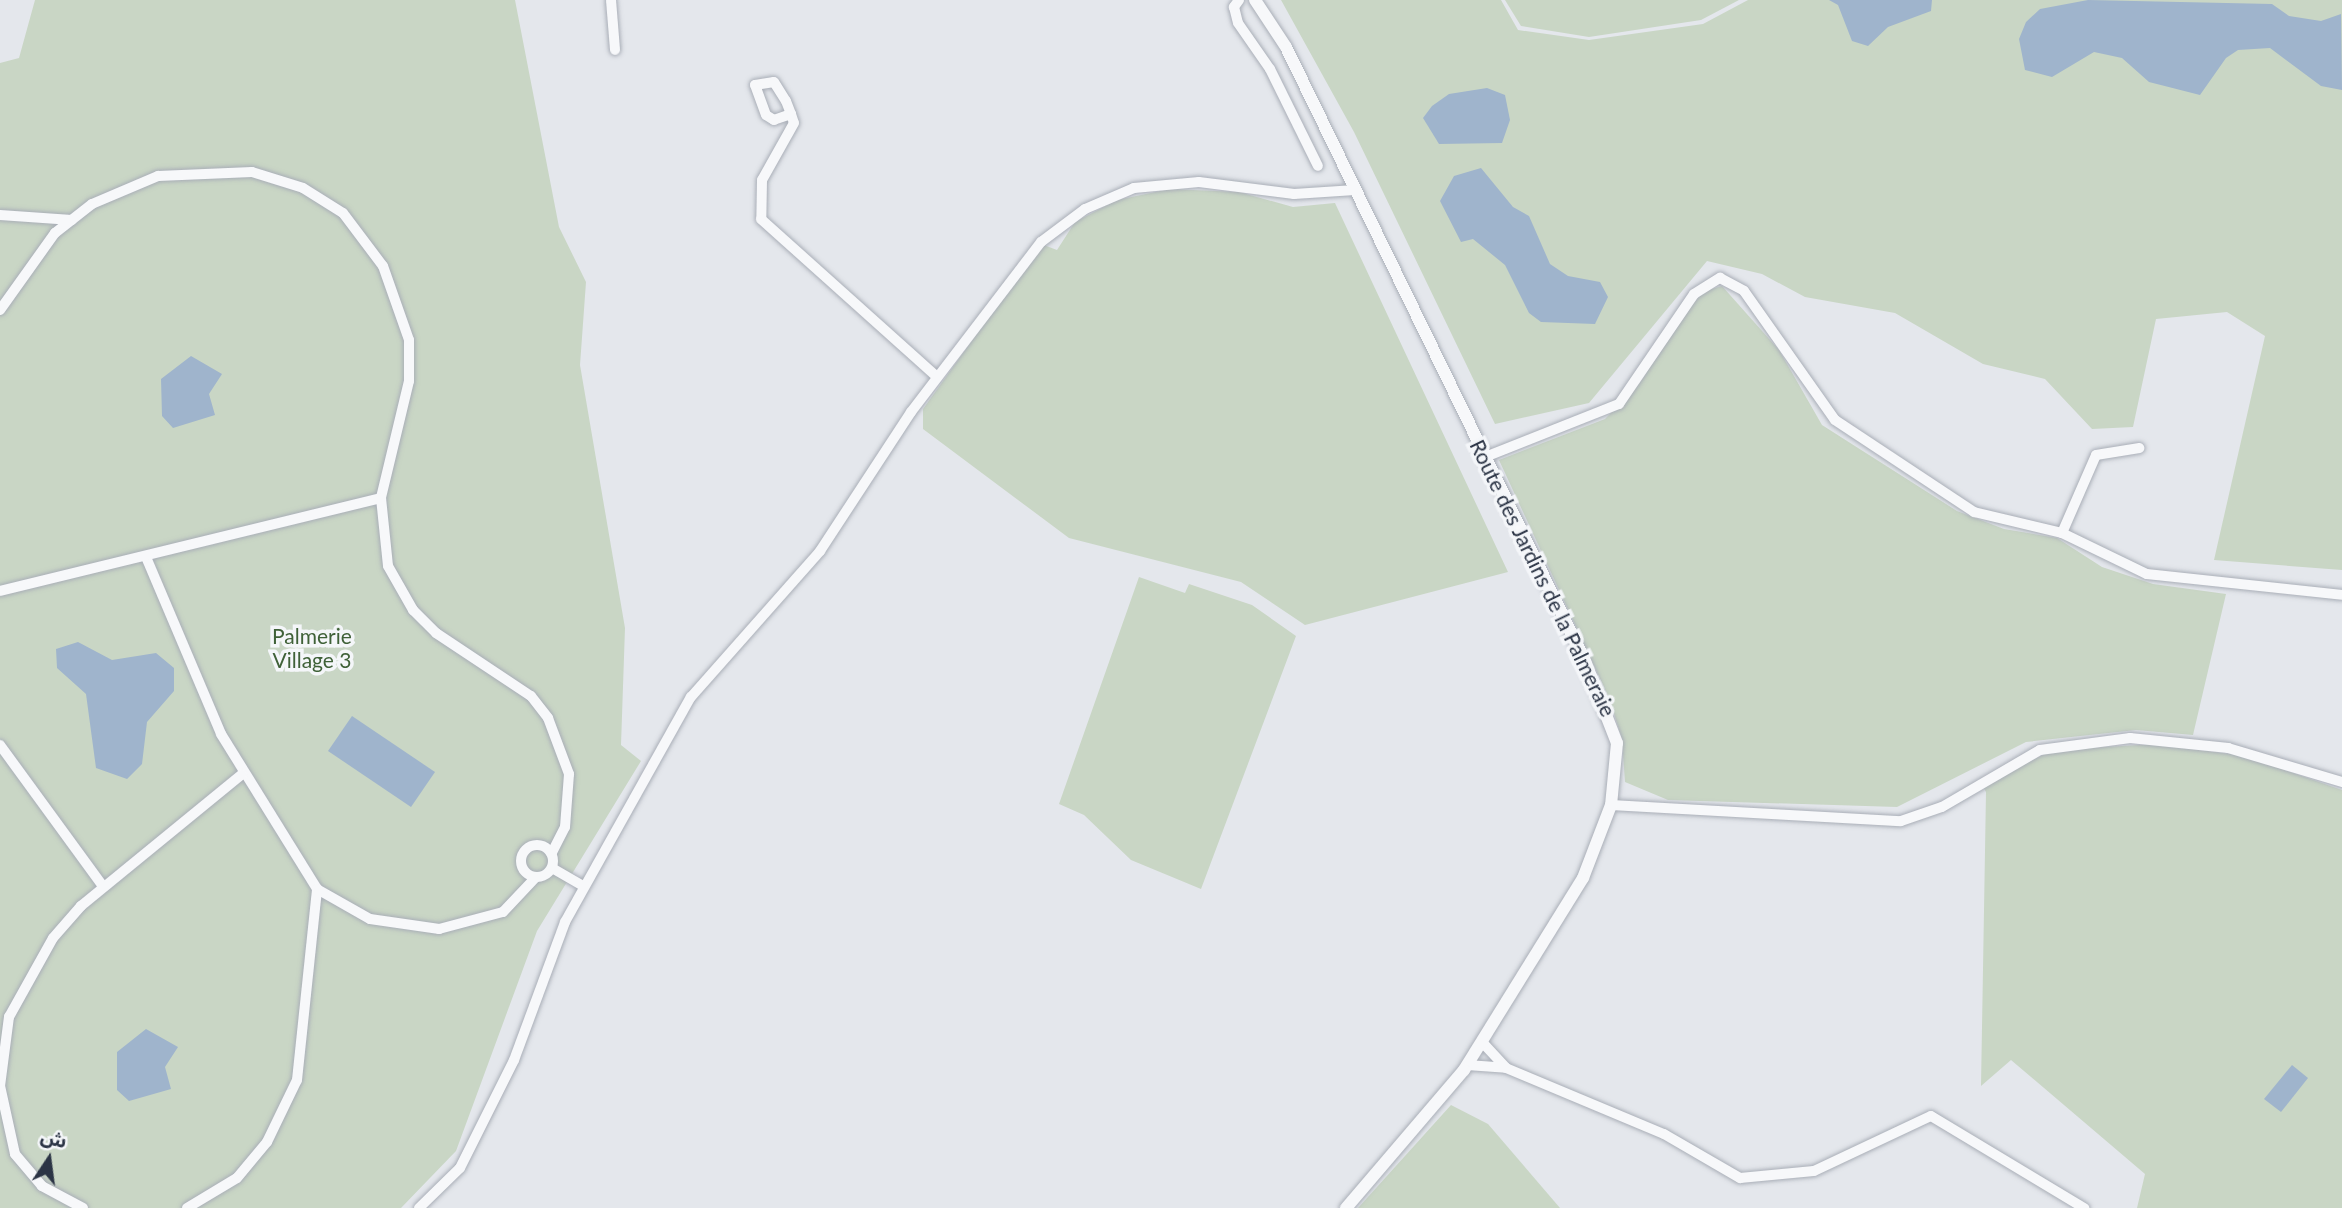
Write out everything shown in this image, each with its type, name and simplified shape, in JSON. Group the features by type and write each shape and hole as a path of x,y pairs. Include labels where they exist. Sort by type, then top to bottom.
{"street":[{"path":"611,0 615,50"},
{"path":"1239,0 1234,7 1238,23 1270,69 1318,166"},
{"name":"Route des Jardins de la Palmeraie","path":"1255,0 1286,47 1610,713 1617,743 1611,805 1583,878 1467,1065 1346,1208"},
{"path":"791,114 791,135 762,180 761,219 936,376"},
{"path":"0,310 30,264 72,220 92,204 158,176 201,171 252,172 303,188 343,213 383,266 409,340 409,381 381,498 388,566 413,610 436,633 531,696 562,744 570,805 551,853 552,867"},
{"path":"419,1208 460,1168 483,1125 583,886 691,697 820,551 936,376 1041,242 1111,197 1199,182 1294,194 1355,190"},
{"path":"0,215 72,220"},
{"path":"1485,457 1619,404 1694,294 1720,278 1744,291 1844,427 1974,512 2062,533 2147,574 2342,595"},
{"path":"2062,533 2096,455 2139,448"},
{"path":"0,591 381,498"},
{"path":"146,557 242,774 317,889 370,919 439,929 503,912 536,877 552,867"},
{"path":"1611,805 1901,821 1942,807 2040,750 2130,738 2228,748 2342,782"},
{"path":"0,746 103,886"},
{"path":"83,1208 42,1186 15,1154 2,1112 2,1066 9,1017 52,938 103,886 242,774"},
{"path":"536,877 521,865 524,852 534,845 551,853"},
{"path":"552,867 583,886"},
{"path":"187,1208 236,1178 267,1142 297,1080 317,889"},
{"path":"1482,1042 1506,1068"},
{"path":"1467,1065 1506,1068 1664,1134 1740,1178 1814,1171 1931,1116 2084,1208"}],"green space":[{"name":"Palmerie Village 3","path":"35,0 515,0 559,227 586,282 580,365 625,628 621,745 641,761 537,931 456,1151 401,1208 0,1208 0,63 19,58"},
{"path":"1281,0 1501,0 1518,30 1589,40 1703,24 1748,0 2342,0 2342,570 2214,560 2265,336 2227,312 2156,319 2133,427 2092,429 2045,379 1983,364 1895,313 1805,297 1762,274 1707,261 1589,403 1495,424 1354,132"},
{"path":"1505,0 1739,0 1701,20 1589,37 1521,26"},
{"path":"1170,189 1239,192 1293,207 1335,203 1508,572 1305,625 1241,582 1069,538 923,429 923,409 1041,244 1057,250 1075,222 1117,200"},
{"path":"1722,286 1779,350 1822,425 1957,511 2004,529 2057,538 2102,567 2153,584 2226,594 2193,735 2136,730 2026,742 1897,807 1668,800 1625,782 1622,739 1609,698 1499,460 1605,419 1639,384 1691,306 1705,291"},
{"path":"1139,577 1185,593 1189,584 1252,605 1296,636 1201,889 1131,860 1084,815 1059,804"},
{"path":"2156,744 2244,756 2342,790 2342,1208 2137,1208 2145,1174 2011,1060 1981,1086 1986,792 1981,783 2054,750"},
{"path":"1451,1105 1488,1124 1560,1208 1358,1208"}],"water":[{"path":"1829,0 1932,0 1931,11 1888,27 1868,46 1852,41 1838,5"},
{"path":"2088,0 2272,4 2289,16 2321,21 2341,14 2342,90 2321,86 2270,48 2238,50 2226,58 2200,95 2149,82 2122,58 2094,52 2052,77 2025,70 2019,39 2026,22 2040,9"},
{"path":"1487,88 1505,95 1510,120 1502,143 1439,144 1423,118 1432,106 1449,94"},
{"path":"1481,168 1513,207 1529,216 1550,264 1568,276 1600,282 1608,297 1595,324 1541,322 1529,313 1505,265 1473,239 1461,242 1440,201 1454,176"},
{"path":"191,356 222,374 209,394 215,415 173,428 162,416 161,379"},
{"path":"78,642 112,660 156,653 174,668 174,691 147,722 142,764 127,779 96,768 86,694 57,668 56,649"},
{"path":"352,716 435,772 411,807 328,751"},
{"path":"146,1029 178,1047 165,1067 171,1089 129,1101 117,1090 117,1052"},
{"path":"2292,1065 2308,1078 2281,1112 2264,1099"}]}
